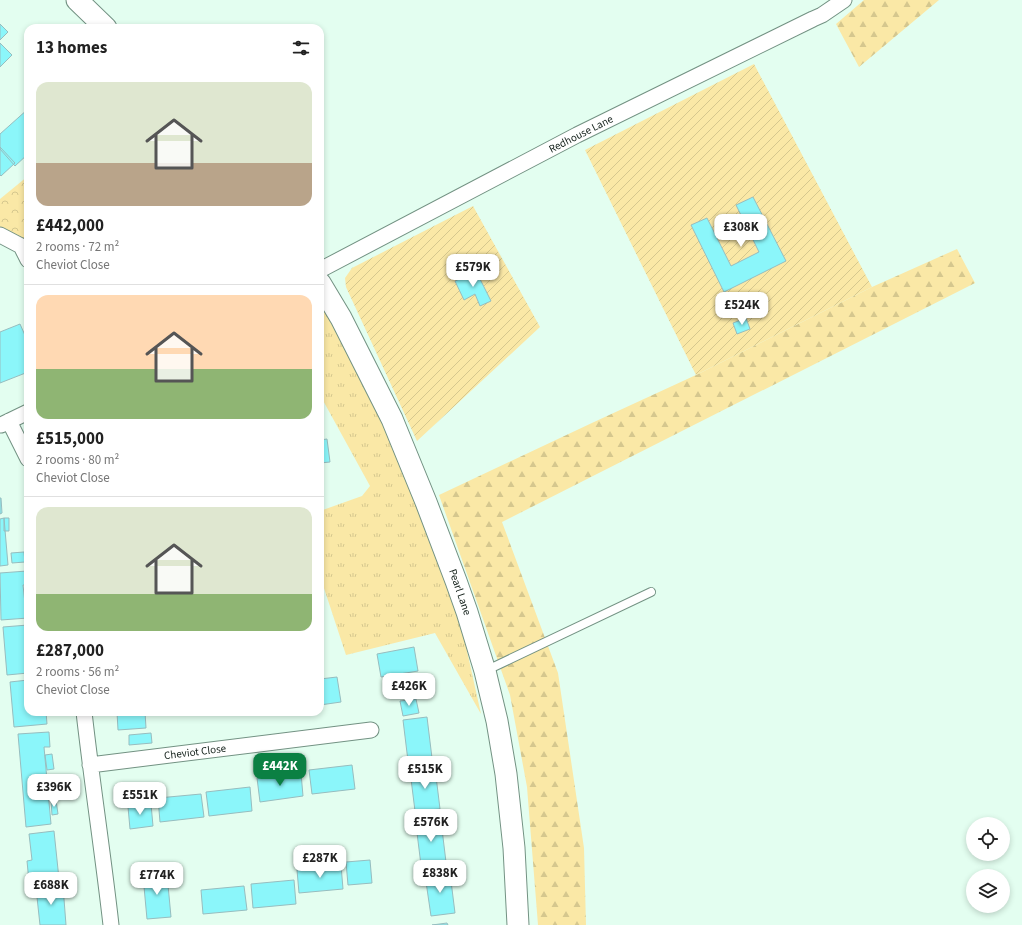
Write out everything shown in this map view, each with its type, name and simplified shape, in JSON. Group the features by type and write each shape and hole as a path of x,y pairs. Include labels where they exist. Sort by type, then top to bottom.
{"main road":[{"path":"77,0 102,24"},
{"name":"Pearl Lane","path":"324,290 341,318 395,425 426,502 467,612 485,671 497,721 506,774 514,848 518,925"}],"street":[{"name":"Redhouse Lane","path":"324,268 570,139 812,19 844,0"},
{"path":"0,235 24,243"},
{"path":"24,414 5,424 24,453"},
{"path":"84,716 111,925"},
{"name":"Cheviot Close","path":"90,765 371,730"}],"lane":[{"path":"485,671 652,592"}],"green space":[{"path":"864,0 939,0 859,67 836,24"},
{"path":"754,64 872,287 696,375 585,150"},
{"path":"24,179 24,256 0,235 0,199"},
{"path":"473,206 540,327 417,441 346,287 345,278 352,268"},
{"path":"957,249 975,283 502,522 558,673 584,848 586,925 538,925 527,787 510,695 439,495 696,375 872,287"},
{"path":"324,308 328,311 400,457 461,624 481,714 435,633 346,655 324,588 324,510 362,496 370,486 324,402"}],"building":[{"path":"0,24 8,32 0,40"},
{"path":"0,43 12,55 0,67"},
{"path":"24,113 24,158 15,166 0,149 0,134"},
{"path":"0,147 15,163 1,176 0,175"},
{"path":"753,197 786,261 724,292 691,225 707,218 731,266 759,252 736,205"},
{"path":"463,268 466,277 456,280 454,271"},
{"path":"476,271 491,301 480,306 475,294 464,300 455,281"},
{"path":"746,318 750,329 737,334 733,323"},
{"path":"20,324 24,333 24,374 0,383 0,332"},
{"path":"324,439 327,439 330,462 324,463"},
{"path":"0,498 2,513 0,514"},
{"path":"4,518 9,518 9,531 4,531"},
{"path":"4,518 8,565 0,566 0,519"},
{"path":"24,552 24,562 12,563 11,553"},
{"path":"24,571 24,618 1,620 0,573"},
{"path":"24,625 24,673 7,675 3,627"},
{"path":"414,647 418,671 381,677 377,654"},
{"path":"337,677 341,702 324,704 324,679"},
{"path":"24,680 24,716 46,716 47,724 14,727 10,682"},
{"path":"416,699 419,713 403,716 400,701"},
{"path":"117,716 145,716 146,728 118,730"},
{"path":"427,717 432,758 408,761 403,720"},
{"path":"49,732 50,747 44,747 51,824 26,827 18,734"},
{"path":"151,733 152,743 129,745 129,735"},
{"path":"52,754 54,769 47,770 45,755"},
{"path":"352,765 355,789 312,794 309,770"},
{"path":"435,768 440,809 415,811 410,771"},
{"path":"301,773 303,796 260,802 257,778"},
{"path":"250,787 252,811 209,816 206,792"},
{"path":"201,794 204,817 160,822 158,798"},
{"path":"56,800 58,814 52,815 51,801"},
{"path":"151,804 153,826 130,829 128,807"},
{"path":"441,821 446,862 421,865 416,825"},
{"path":"54,831 59,879 29,882 27,861 32,860 29,834"},
{"path":"370,860 372,883 348,885 346,862"},
{"path":"341,865 343,889 299,893 297,870"},
{"path":"450,873 455,913 431,916 425,875"},
{"path":"167,874 171,917 147,919 143,876"},
{"path":"294,880 296,904 253,908 251,884"},
{"path":"63,886 66,925 40,925 36,888"},
{"path":"244,886 247,910 203,914 201,890"},
{"path":"447,923 448,925 432,925"}]}
